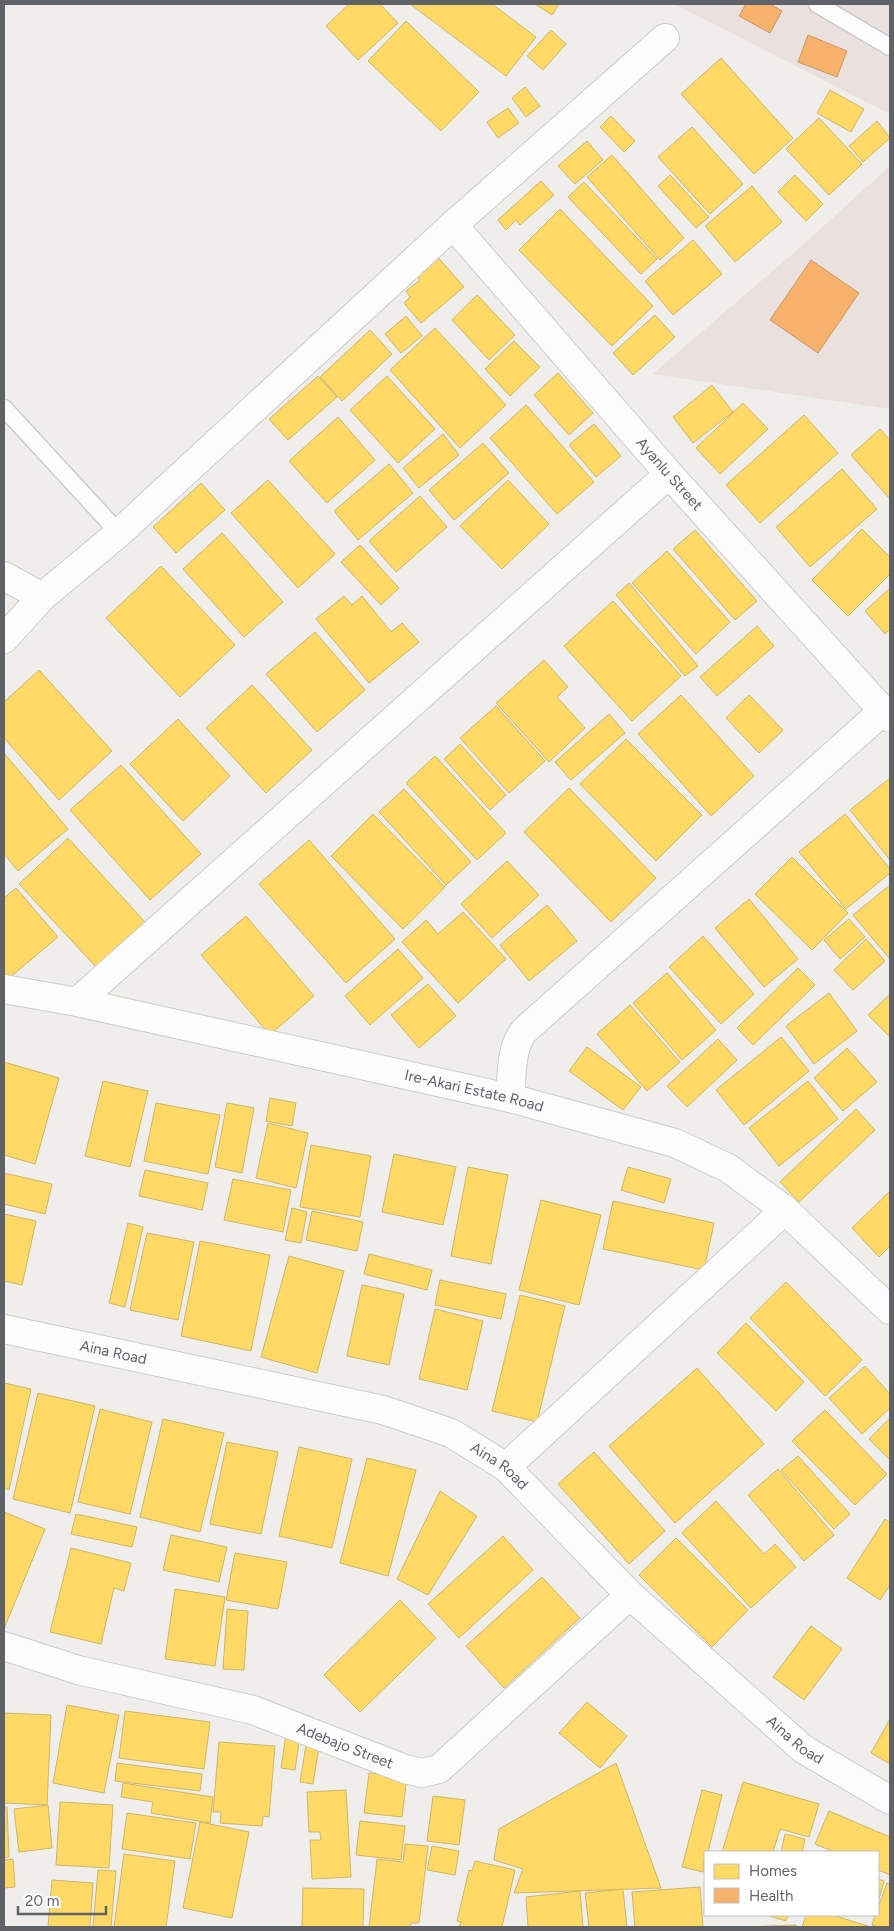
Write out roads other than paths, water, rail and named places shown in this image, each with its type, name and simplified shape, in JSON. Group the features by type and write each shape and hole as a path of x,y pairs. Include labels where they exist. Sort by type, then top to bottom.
{"street":[{"path":"4,639 42,597 119,533 453,225 665,38"},
{"name":"Ayanlu Street","path":"453,225 669,474 886,715"},
{"path":"77,1002 669,474"},
{"path":"4,576 42,597"},
{"path":"510,1098 515,1048 518,1039 524,1032 886,715"},
{"name":"Ire-Akari Estate Road","path":"4,989 77,1002 510,1098 676,1143 728,1168 785,1210 890,1310"},
{"path":"506,1467 785,1210"},
{"name":"Aina Road","path":"4,1329 383,1410 451,1433 506,1467 630,1596 803,1749 890,1800"},
{"name":"Adebajo Street","path":"4,1646 78,1670 253,1710 405,1769 422,1773 439,1769 630,1596"}],"lane":[{"path":"818,4 890,47"},
{"path":"4,408 119,533"}]}
